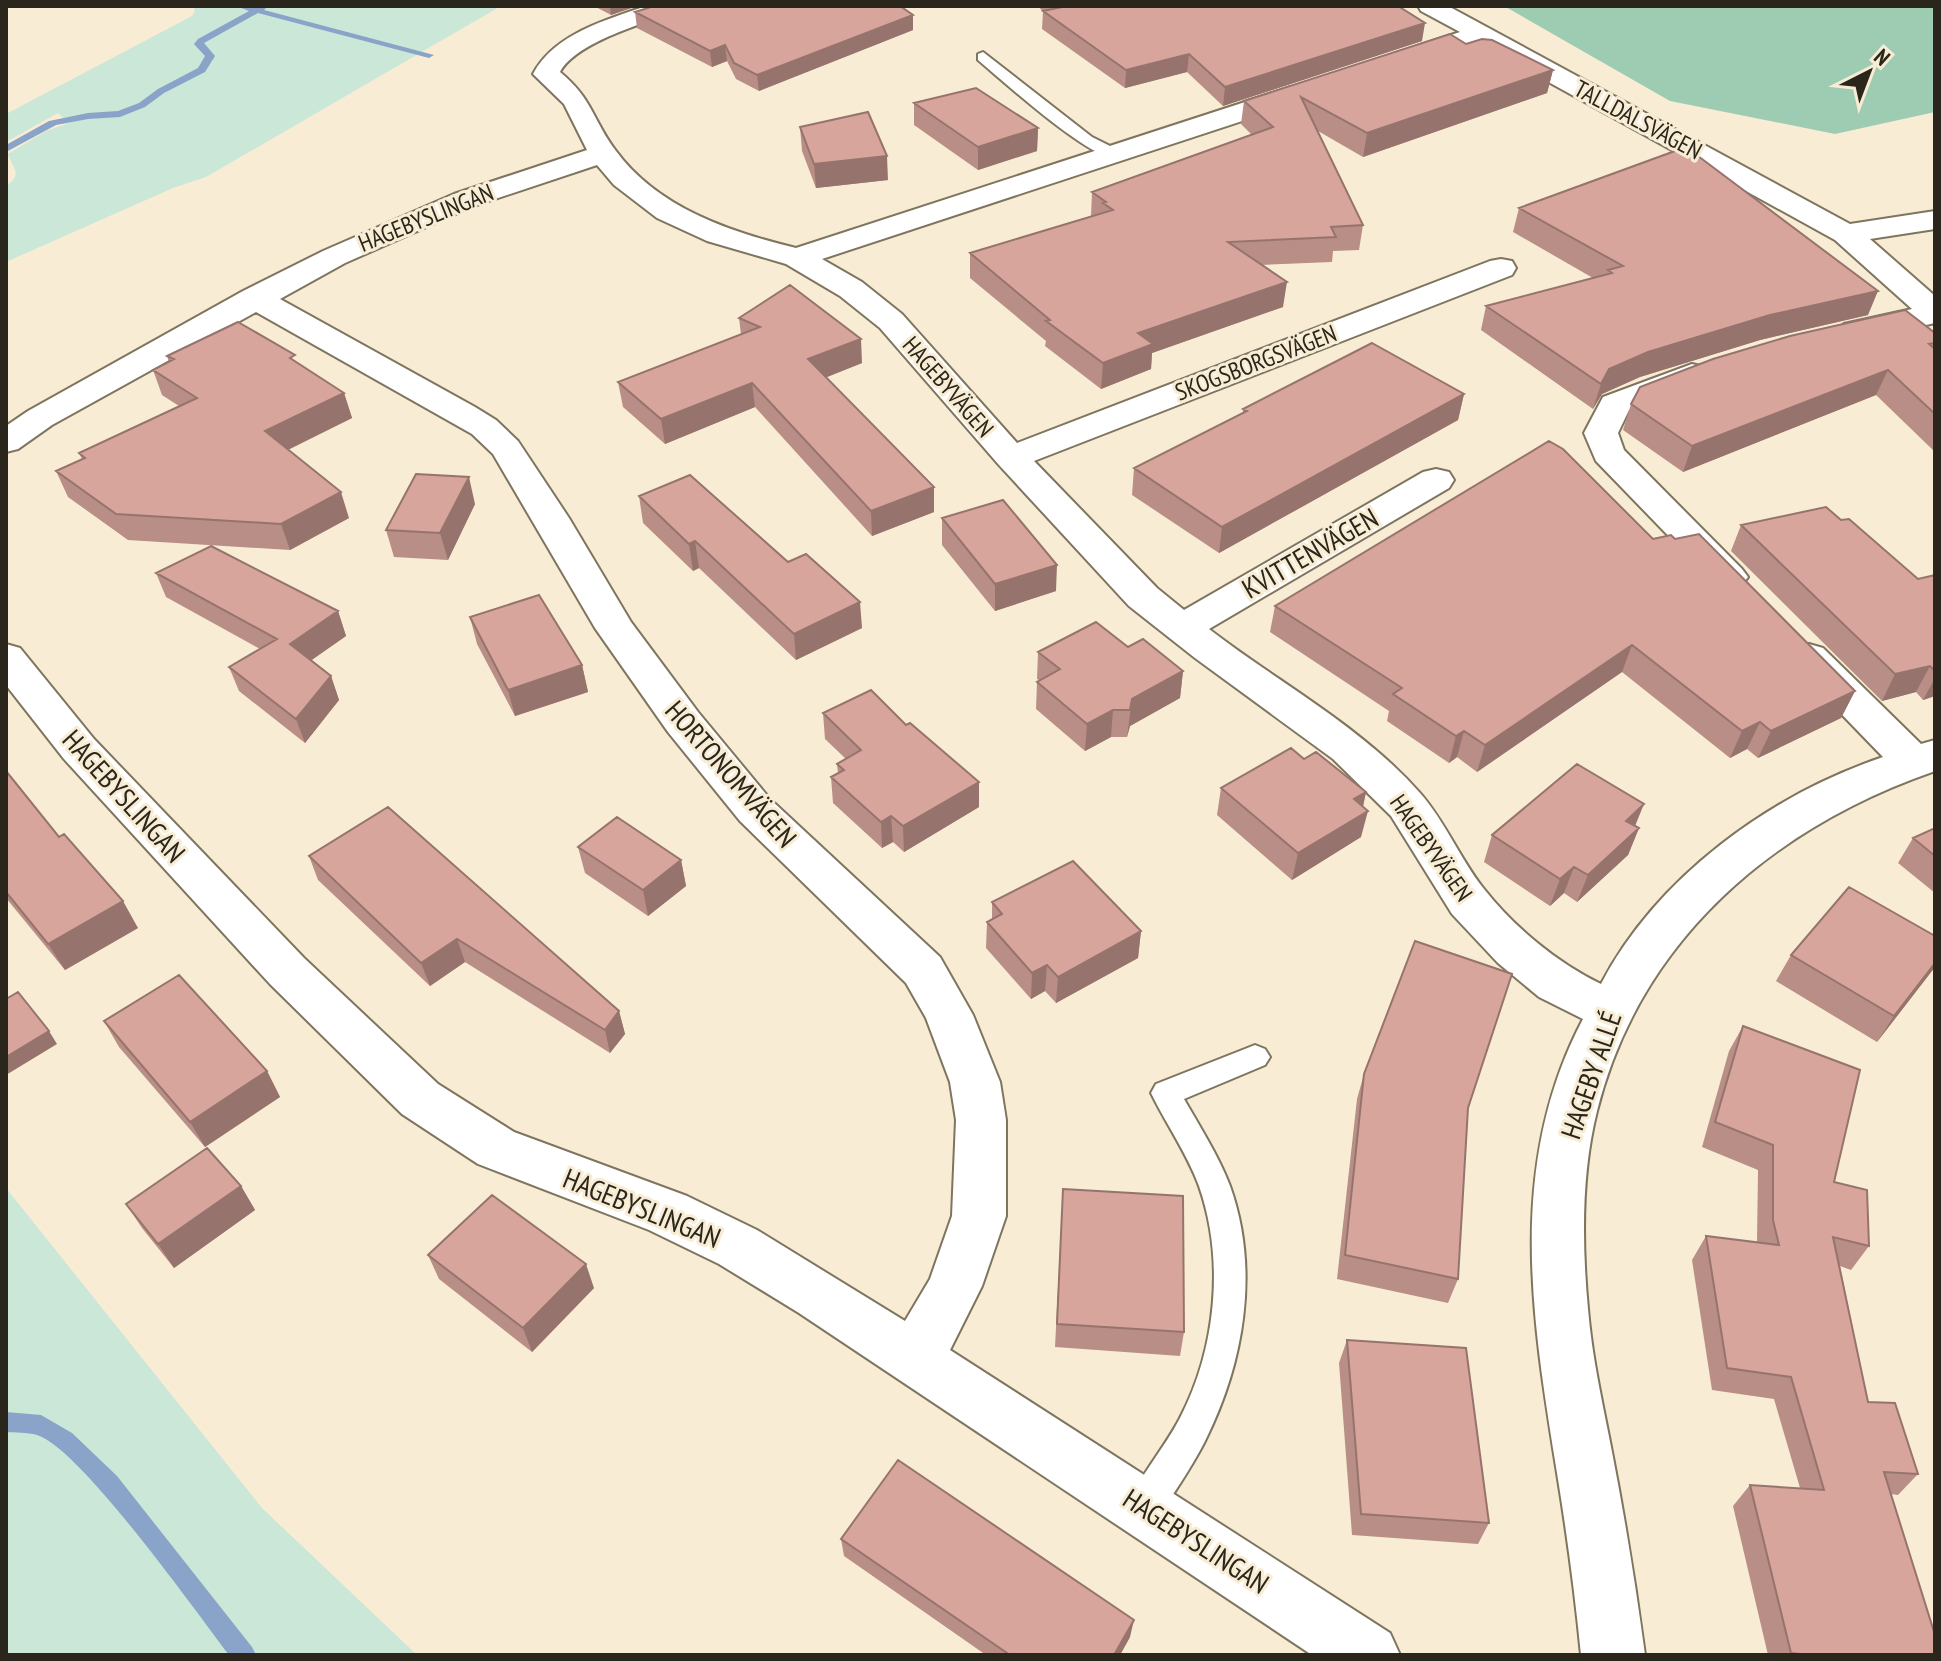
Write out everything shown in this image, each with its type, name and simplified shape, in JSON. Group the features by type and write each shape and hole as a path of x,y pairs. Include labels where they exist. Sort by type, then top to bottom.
{"street":[{"path":"670,6 577,45 547,66 546,74 575,100 603,154 631,184 682,220 708,233 797,257 1332,82"},
{"name":"TALLDALSVÄGEN","path":"1430,6 1846,234 1935,312"},
{"path":"1377,68 1480,34"},
{"name":"HAGEBYSLINGAN","path":"6,442 40,418 254,298 410,222 603,154"},
{"path":"1846,234 1935,220"},
{"name":"HAGEBYVÄGEN","path":"797,257 876,306 1011,458 1143,597 1209,649 1348,749 1406,805 1468,902 1515,950 1556,984 1611,1011"},
{"name":"SKOGSBORGSVÄGEN","path":"1011,458 1501,268"},
{"name":"HORTONOMVÄGEN","path":"254,298 463,414 494,436 551,518 615,628 683,722 755,810 923,970 949,1015 975,1082 981,1120 981,1188 979,1216 955,1286 937,1322 912,1357"},
{"path":"1820,339 1935,312"},
{"path":"1722,364 1615,404 1601,433 1608,454 1755,603"},
{"name":"KVITTENVÄGEN","path":"1184,627 1436,480"},
{"path":"1788,636 1924,758"},
{"name":"HAGEBYSLINGAN","path":"6,657 79,749 287,971 420,1099 496,1148 668,1213 738,1247 1144,1507 1368,1655"},
{"name":"HAGEBY ALLÉ","path":"1613,1655 1605,1583 1567,1365 1559,1287 1562,1168 1573,1108 1611,1011 1646,952 1723,865 1807,807 1856,783 1924,758"}],"lane":[{"path":"983,57 1086,140 1112,154"},
{"path":"1144,1507 1194,1428 1223,1335 1231,1283 1226,1233 1215,1188 1198,1148 1166,1093 1255,1057"}],"green space":[{"path":"193,6 501,6 206,177 173,188 6,262 6,186 16,174 8,154 46,131 69,123 58,113 6,142 6,114 192,16 195,11"},
{"path":"1504,6 1935,6 1935,112 1835,134 1670,101"},
{"path":"6,1188 262,1508 417,1655 6,1655"}],"building":[{"path":"654,6 900,6 913,15 757,75 734,63 725,45 710,51 635,12"},
{"path":"1060,6 1398,6 1425,23 1225,87 1189,54 1126,70 1043,11"},
{"path":"1450,34 1466,44 1482,39 1492,40 1553,70 1367,133 1301,97 1363,225 1331,227 1336,237 1228,242 1287,282 1138,333 1153,344 1103,363 1046,321 1050,320 970,253 1113,210 1092,192 1273,127 1244,101"},
{"path":"976,88 1038,128 978,147 914,103"},
{"path":"868,112 887,156 814,164 800,127"},
{"path":"1686,147 1878,291 1770,315 1648,352 1609,369 1601,384 1486,306 1612,273 1608,270 1623,266 1519,208"},
{"path":"790,285 861,339 808,359 934,487 871,511 752,383 661,419 618,382 760,327 739,318"},
{"path":"1905,310 1935,333 1935,343 1929,344 1935,349 1935,414 1888,370 1692,446 1631,404 1640,387 1713,359 1790,336"},
{"path":"238,322 295,355 290,358 344,393 265,431 341,492 281,524 116,514 56,471 85,458 79,453 197,398 153,370 174,359 167,356"},
{"path":"1372,343 1464,394 1222,527 1134,468 1247,411 1243,409"},
{"path":"1549,441 1563,449 1653,539 1699,534 1855,691 1771,731 1760,722 1742,731 1632,645 1485,745 1464,731 1456,736 1393,694 1402,688 1275,606"},
{"path":"416,474 469,477 440,533 386,530"},
{"path":"690,475 788,562 806,554 860,602 794,634 695,541 689,544 639,496"},
{"path":"1003,500 1057,565 995,584 942,518"},
{"path":"1826,507 1841,520 1849,519 1918,579 1935,575 1935,671 1930,666 1895,674 1741,525"},
{"path":"211,546 338,611 290,644 331,676 296,719 229,667 277,639 156,573"},
{"path":"539,595 582,665 508,690 470,617"},
{"path":"1096,622 1128,647 1143,639 1183,671 1132,699 1130,710 1113,710 1087,724 1037,682 1060,669 1038,652"},
{"path":"871,690 906,725 910,723 979,782 903,826 891,816 881,822 831,777 844,770 837,764 861,750 823,713"},
{"path":"1291,748 1304,759 1316,752 1366,792 1354,799 1368,811 1298,853 1221,788"},
{"path":"1577,764 1644,804 1626,821 1639,828 1588,875 1574,867 1560,879 1492,835"},
{"path":"6,771 59,837 64,834 123,901 48,944 6,892"},
{"path":"388,807 619,1011 605,1030 457,939 421,963 309,856"},
{"path":"617,817 681,860 643,890 578,847"},
{"path":"1935,828 1935,856 1913,838"},
{"path":"1073,861 1141,931 1058,977 1047,965 1032,973 987,922 1002,914 992,902"},
{"path":"1849,887 1935,936 1935,963 1894,1016 1791,955"},
{"path":"1415,941 1512,974 1468,1108 1458,1279 1345,1255 1364,1074"},
{"path":"179,975 267,1071 190,1122 104,1021"},
{"path":"18,992 49,1031 6,1057 6,999"},
{"path":"1743,1026 1860,1070 1834,1182 1867,1190 1869,1246 1833,1237 1868,1402 1895,1403 1918,1474 1884,1472 1935,1635 1935,1655 1791,1653 1750,1485 1824,1490 1791,1377 1727,1368 1706,1236 1779,1245 1773,1220 1773,1145 1715,1122"},
{"path":"207,1148 241,1186 158,1244 126,1204"},
{"path":"1063,1189 1183,1196 1184,1332 1057,1324"},
{"path":"492,1195 586,1264 523,1328 428,1255"},
{"path":"1347,1340 1466,1348 1489,1523 1361,1514"},
{"path":"898,1460 1134,1620 1114,1655 1010,1655 841,1539"}],"waterway":[{"path":"240,6 256,10"},
{"path":"256,10 264,6"},
{"path":"6,149 53,123 120,114 142,105 161,91 202,70 210,56 199,44 201,41 256,10"},
{"path":"256,10 429,55"},
{"path":"6,1422 41,1425 64,1440 109,1484 244,1655"}]}
